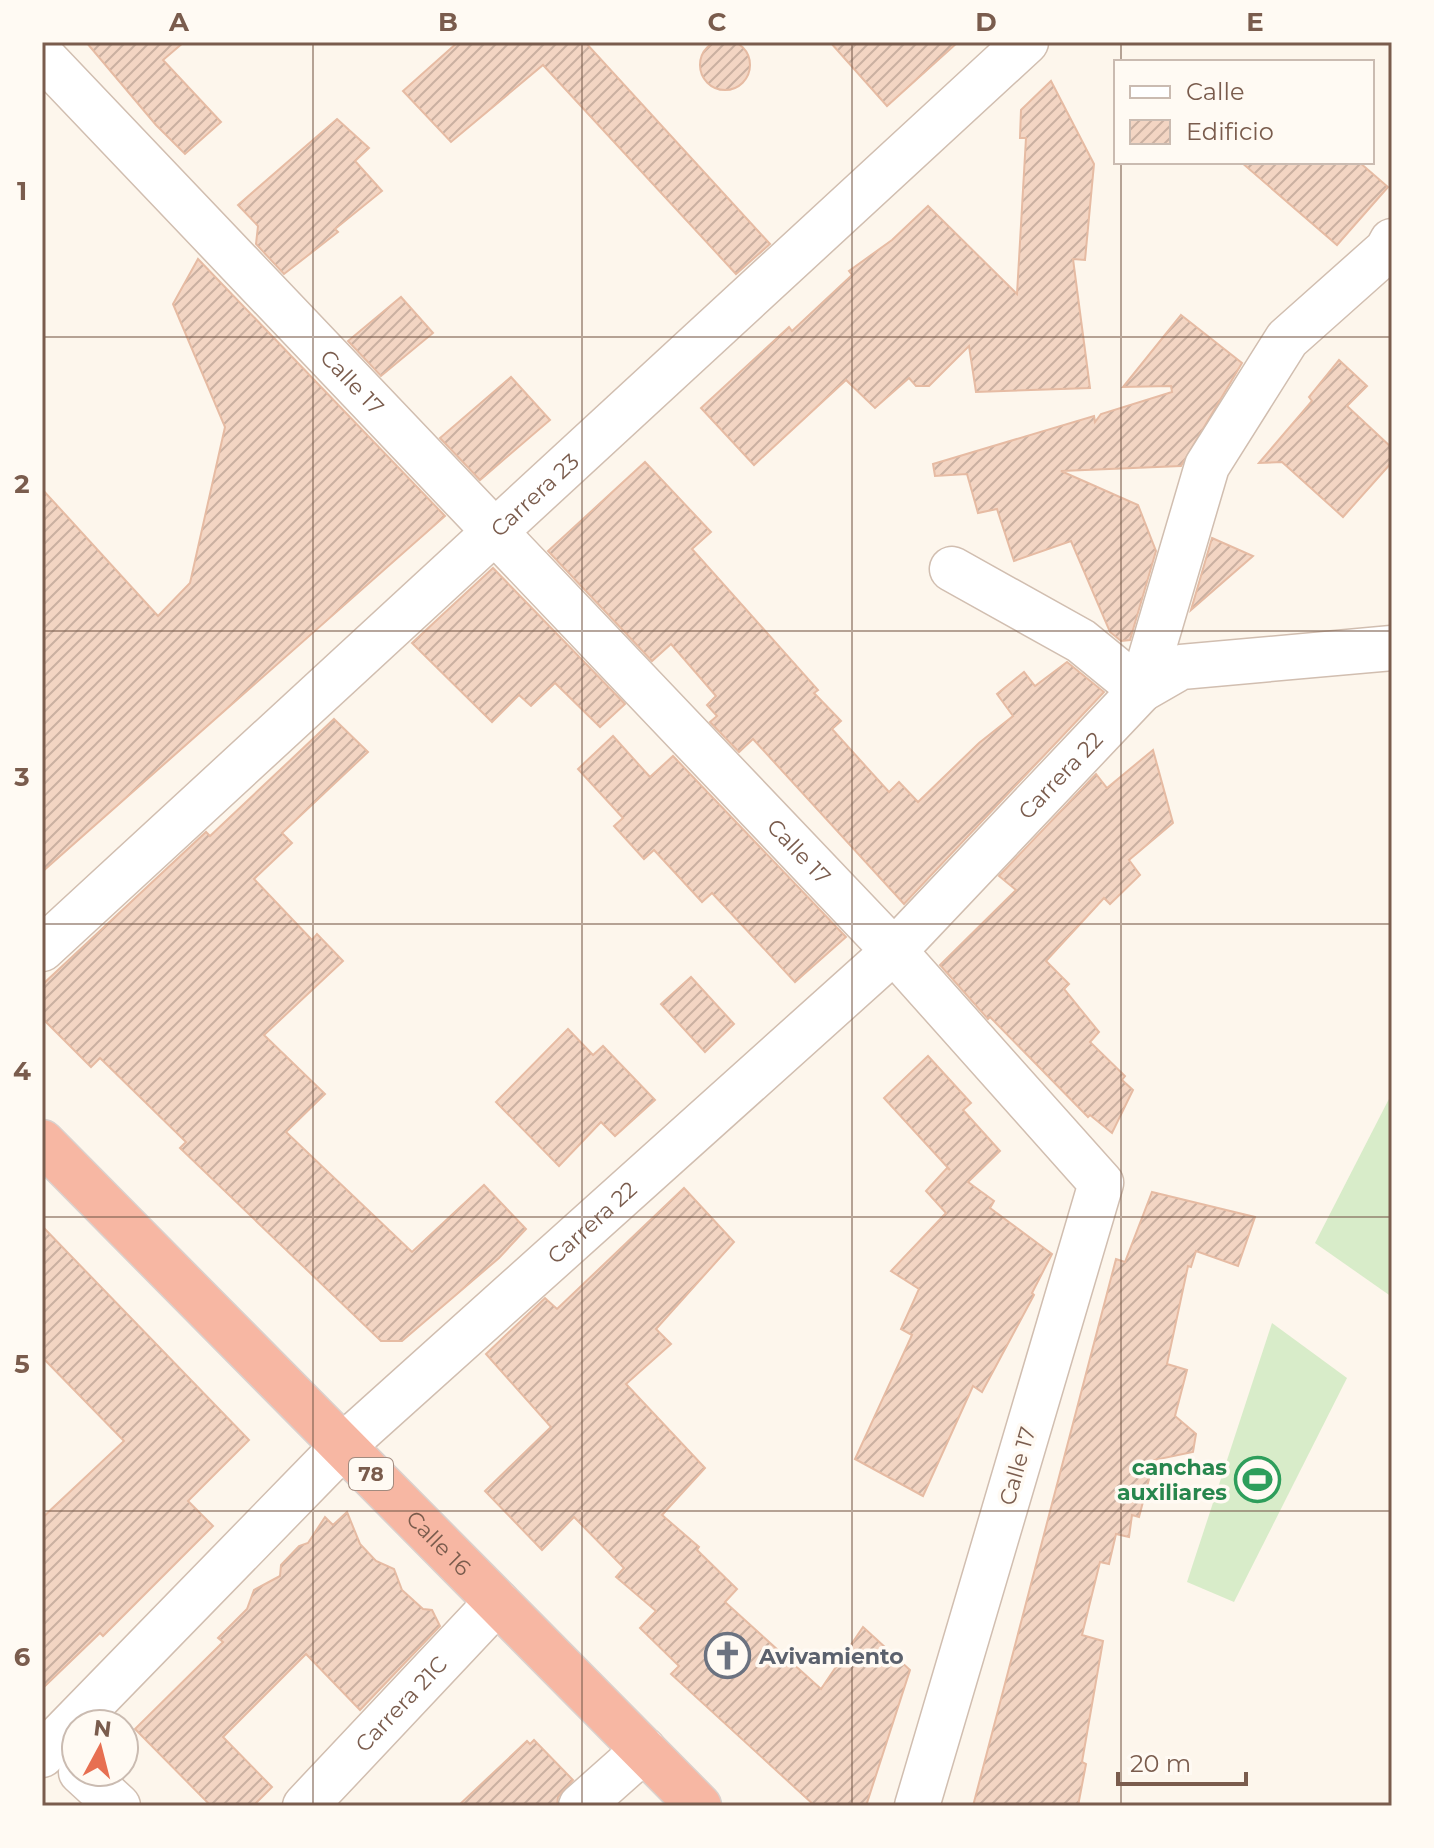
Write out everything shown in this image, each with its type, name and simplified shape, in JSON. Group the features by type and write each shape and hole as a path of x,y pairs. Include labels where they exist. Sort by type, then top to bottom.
{"highway":[{"name":"Calle 16","path":"42,1142 699,1806"}],"street":[{"name":"Carrera 23","path":"42,949 1017,45"},
{"name":"Calle 17","path":"42,56 894,951 1101,1183 917,1806"},
{"path":"1141,690 1207,466 1287,339 1387,250 1392,241"},
{"path":"952,569 1081,641 1141,690"},
{"path":"1141,690 1181,667 1392,648"},
{"name":"Carrera 22","path":"109,1708 343,1446 894,951 1141,690"},
{"name":"Carrera 21C","path":"305,1806 497,1602"},
{"path":"581,1806 644,1750"},
{"path":"96,1788 118,1806"}],"green space":[{"path":"1392,1093 1392,1297 1315,1243"},
{"name":"canchas auxiliares","path":"1272,1323 1347,1378 1234,1602 1187,1582"}],"building":[{"path":"725,40 743,47 750,65 743,83 725,90 707,83 700,65 707,47"},
{"path":"86,42 184,42 163,60 221,122 185,154 156,125"},
{"path":"458,42 585,42 770,244 736,274 543,65 451,142 403,91"},
{"path":"830,42 958,42 887,106"},
{"path":"1051,81 1094,164 1085,260 1073,259 1090,388 976,392 969,346 929,386 916,386 909,378 875,408 846,380 754,465 701,408 789,327 792,331 852,275 849,271 892,240 928,206 1017,294 1026,138 1020,138 1021,110"},
{"path":"337,119 369,148 355,161 382,191 335,229 338,232 284,274 256,244 258,226 238,205"},
{"path":"1243,164 1361,164 1388,187 1337,245"},
{"path":"198,259 445,516 42,872 42,489 158,616 190,583 225,427 173,304"},
{"path":"401,297 433,333 381,376 348,341"},
{"path":"1181,315 1242,363 1181,466 1061,471 1138,505 1156,551 1130,640 1121,641 1110,632 1071,541 1014,561 997,509 978,513 967,474 935,476 933,464 1094,416 1095,422 1101,414 1172,392 1171,386 1123,387"},
{"path":"1339,360 1367,386 1347,406 1392,448 1392,462 1343,517 1282,462 1259,463 1312,401 1309,397"},
{"path":"511,377 550,420 480,480 440,438"},
{"path":"645,462 711,532 692,549 818,690 814,693 841,721 832,729 889,792 899,782 918,802 979,743 1013,716 997,694 1024,672 1035,686 1067,662 1104,692 904,904 753,739 739,752 710,722 717,716 707,705 716,696 671,644 652,661 548,551"},
{"path":"1212,538 1253,556 1191,610"},
{"path":"493,568 625,704 600,727 555,683 531,706 519,695 492,722 412,643"},
{"path":"334,719 368,752 282,833 292,843 254,879 312,940 317,934 343,961 264,1035 325,1094 286,1132 412,1252 484,1185 526,1229 499,1258 402,1341 381,1341 180,1148 186,1142 100,1058 91,1067 42,1018 42,985 206,832 210,836"},
{"path":"613,736 650,777 673,756 846,937 795,982 712,893 702,902 654,850 644,859 614,826 623,818 578,769"},
{"path":"1153,750 1173,823 1129,860 1140,875 1110,904 1104,898 1046,961 1069,984 1064,989 1099,1032 1090,1042 1125,1076 1122,1080 1133,1090 1112,1133 1090,1115 1088,1117 990,1017 988,1019 940,965 1016,890 999,876 1096,774 1107,788"},
{"path":"691,977 734,1024 705,1052 661,1004"},
{"path":"568,1029 593,1055 603,1046 655,1100 615,1136 601,1122 559,1166 496,1102"},
{"path":"928,1056 971,1103 963,1110 1000,1151 968,1182 994,1201 990,1208 1052,1254 1032,1293 1034,1295 982,1392 973,1386 923,1496 855,1459 912,1335 901,1329 919,1289 891,1271 946,1213 926,1191 947,1168 950,1170 884,1098"},
{"path":"684,1188 734,1242 656,1329 671,1344 626,1384 705,1468 662,1515 699,1547 697,1550 737,1589 725,1602 821,1689 863,1627 910,1670 866,1806 815,1806 671,1674 679,1666 640,1628 656,1611 616,1577 624,1568 574,1517 542,1550 485,1491 551,1427 486,1354 545,1298 557,1309"},
{"path":"1152,1192 1255,1217 1238,1266 1196,1251 1191,1267 1188,1266 1167,1364 1187,1370 1175,1416 1196,1434 1193,1452 1154,1460 1139,1517 1132,1515 1129,1537 1116,1534 1109,1564 1100,1562 1082,1635 1103,1641 1082,1762 1086,1764 1078,1806 973,1806 1116,1259 1125,1262"},
{"path":"42,1226 249,1440 188,1501 213,1526 103,1636 100,1633 42,1689 42,1518 124,1441 42,1357"},
{"path":"347,1512 360,1544 376,1561 394,1569 402,1590 423,1609 432,1610 440,1626 360,1710 306,1654 223,1737 272,1787 253,1806 211,1806 140,1734 140,1724 223,1642 218,1638 247,1609 254,1590 280,1576 281,1565 299,1546 308,1543 325,1517 333,1525"},
{"path":"534,1740 573,1780 558,1797 557,1806 458,1806 527,1741 530,1744"}],"place":[{"name":"canchas auxiliares","path":"1258,1480"},
{"name":"Avivamiento","path":"728,1656"}]}
